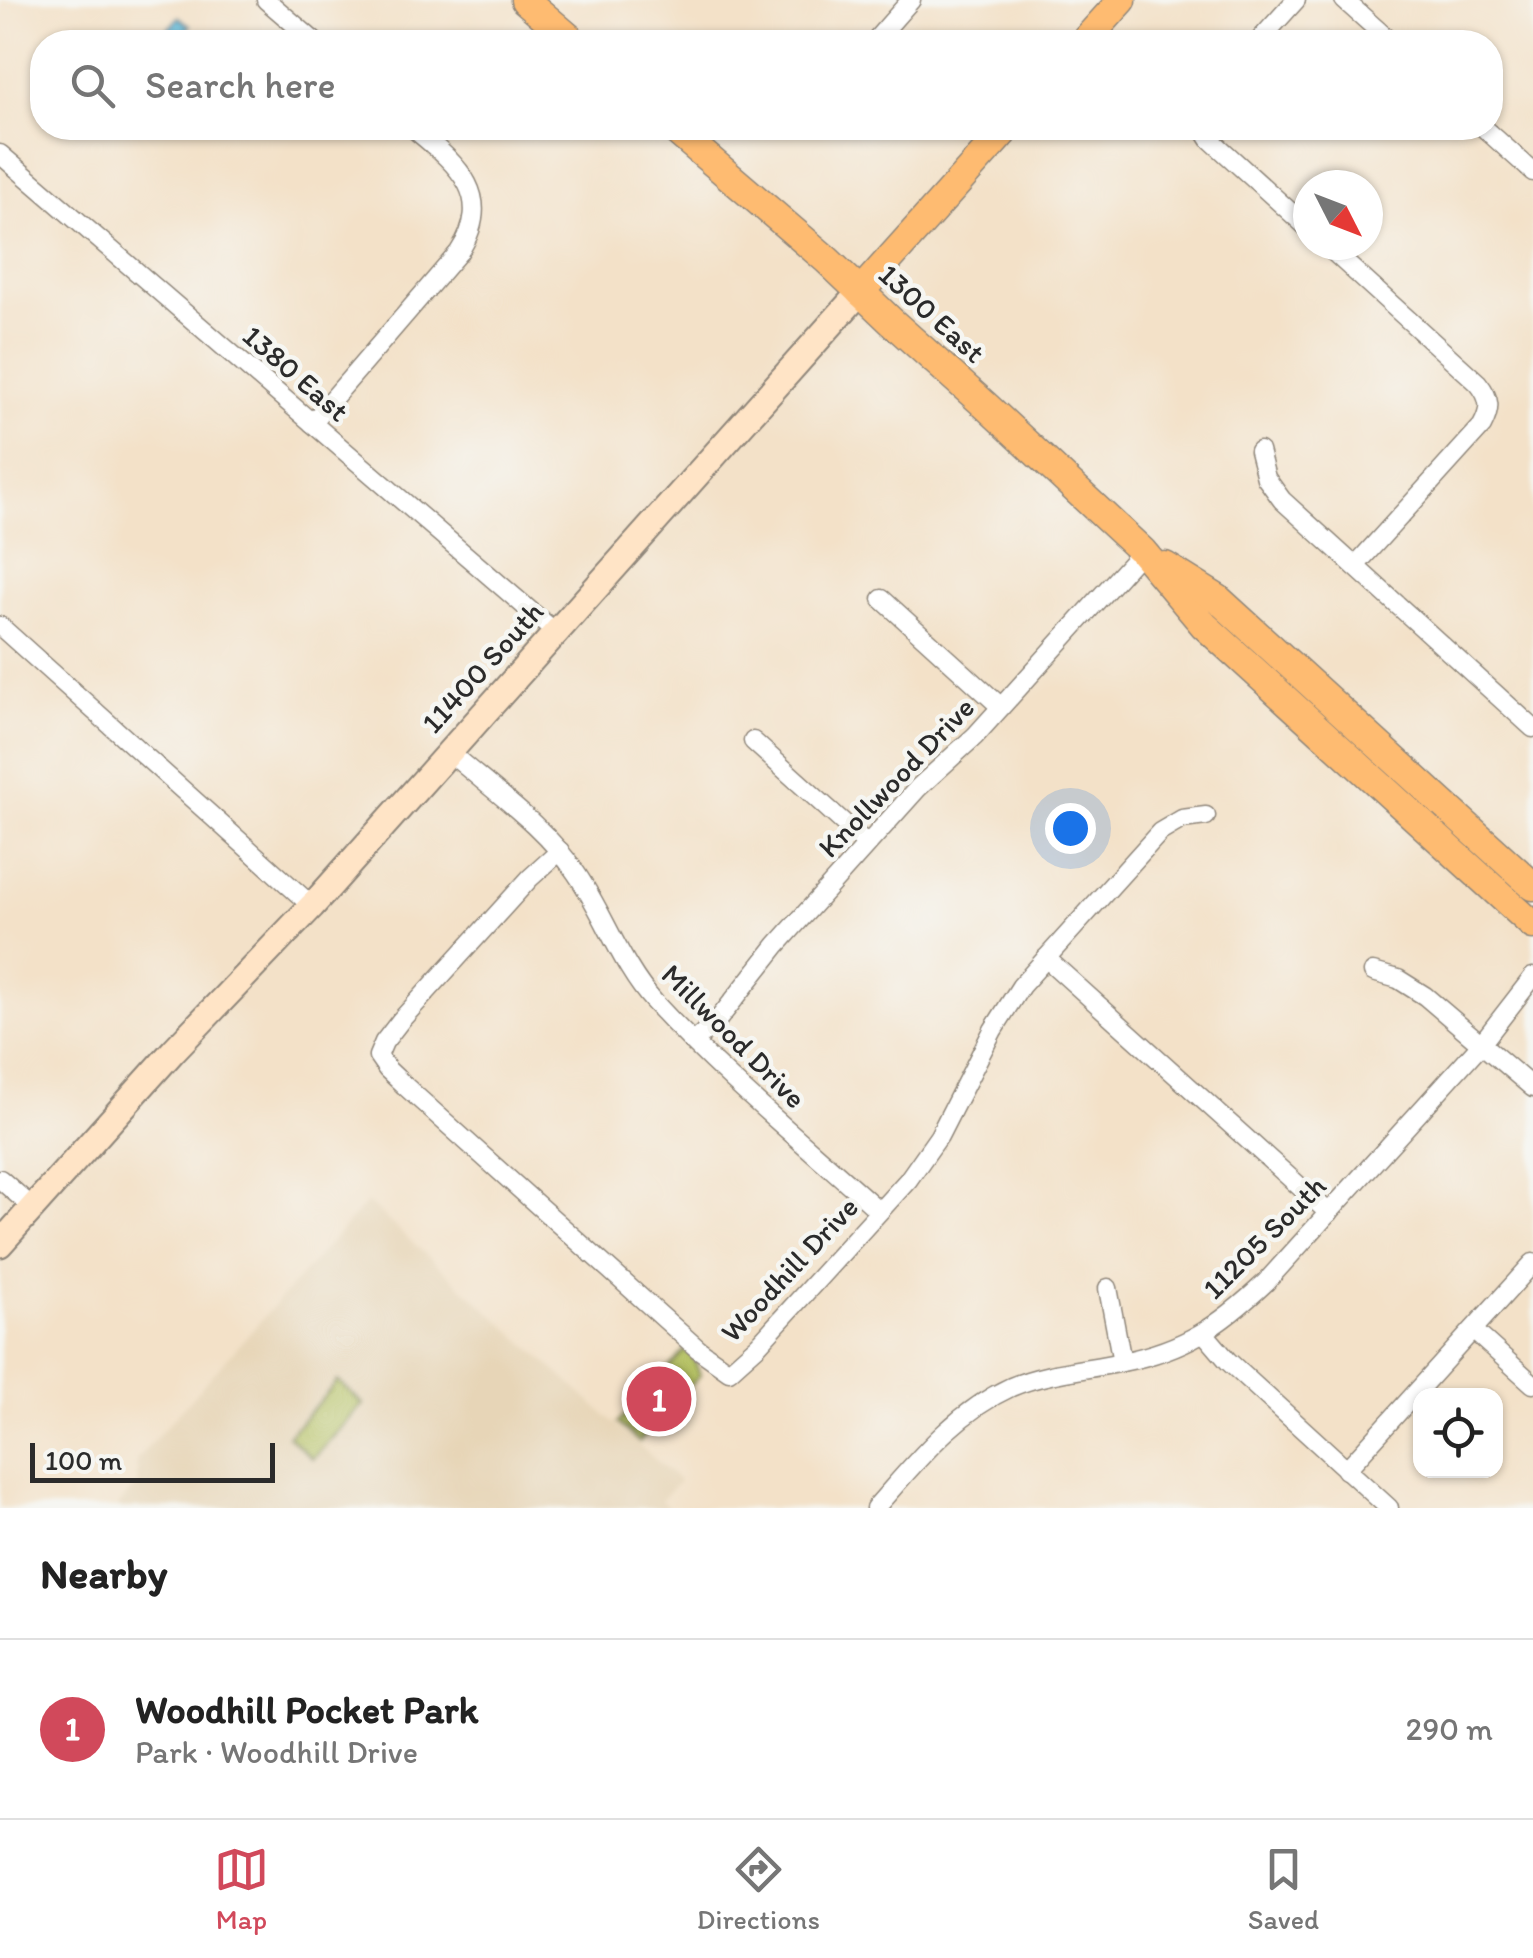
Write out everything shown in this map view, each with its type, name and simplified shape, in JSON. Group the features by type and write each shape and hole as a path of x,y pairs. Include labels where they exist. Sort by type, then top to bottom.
{"main road":[{"path":"525,0 560,30"},
{"path":"1095,30 1122,0"},
{"name":"1300 East","path":"687,140 827,260 1142,551 1204,625 1533,925"},
{"name":"11400 South","path":"0,1244 312,906 996,140"},
{"name":"1300 East","path":"1142,551 1218,599 1533,886"}],"street":[{"path":"266,0 301,30"},
{"path":"885,30 912,0"},
{"path":"1269,30 1296,0"},
{"path":"1344,0 1378,30"},
{"path":"312,423 459,252 471,230 474,201 469,185 460,170 426,140"},
{"path":"1211,140 1293,214"},
{"path":"1497,140 1533,172"},
{"name":"1380 East","path":"0,154 556,633"},
{"path":"1343,260 1478,383 1490,404 1482,426 1355,566"},
{"path":"1260,451 1266,478 1282,500 1533,728"},
{"name":"Knollwood Drive","path":"693,1042 717,1021 778,945 918,788 975,736 1142,551"},
{"path":"882,600 1001,707"},
{"path":"0,626 312,906"},
{"path":"753,741 867,844"},
{"name":"Millwood Drive","path":"450,752 560,851 654,1002 879,1211"},
{"name":"Woodhill Drive","path":"560,851 530,878 401,1020 378,1056 404,1086 698,1349 729,1371 758,1346 925,1158 1006,1008 1046,958 1160,832 1182,820 1206,816"},
{"path":"1046,958 1329,1212"},
{"path":"1373,972 1398,979 1425,996 1533,1088"},
{"name":"11205 South","path":"884,1505 934,1442 984,1402 1043,1376 1156,1354 1204,1333 1237,1309 1266,1282 1481,1044 1533,977"},
{"path":"0,1179 32,1208"},
{"path":"1346,1470 1533,1263"},
{"path":"1108,1288 1122,1362"},
{"path":"1473,1330 1533,1384"},
{"path":"1204,1333 1228,1361 1389,1508"}],"shaded area":[{"path":"367,1202 679,1481 661,1500 669,1508 116,1508 138,1484 136,1460"}],"green space":[{"path":"685,1350 693,1356 700,1375 639,1442 618,1423"},
{"path":"338,1381 363,1404 313,1459 288,1436"}],"water":[{"path":"179,17 190,26 186,30 168,30"}],"place":[{"name":"Woodhill Pocket Park","path":"659,1399"}]}
